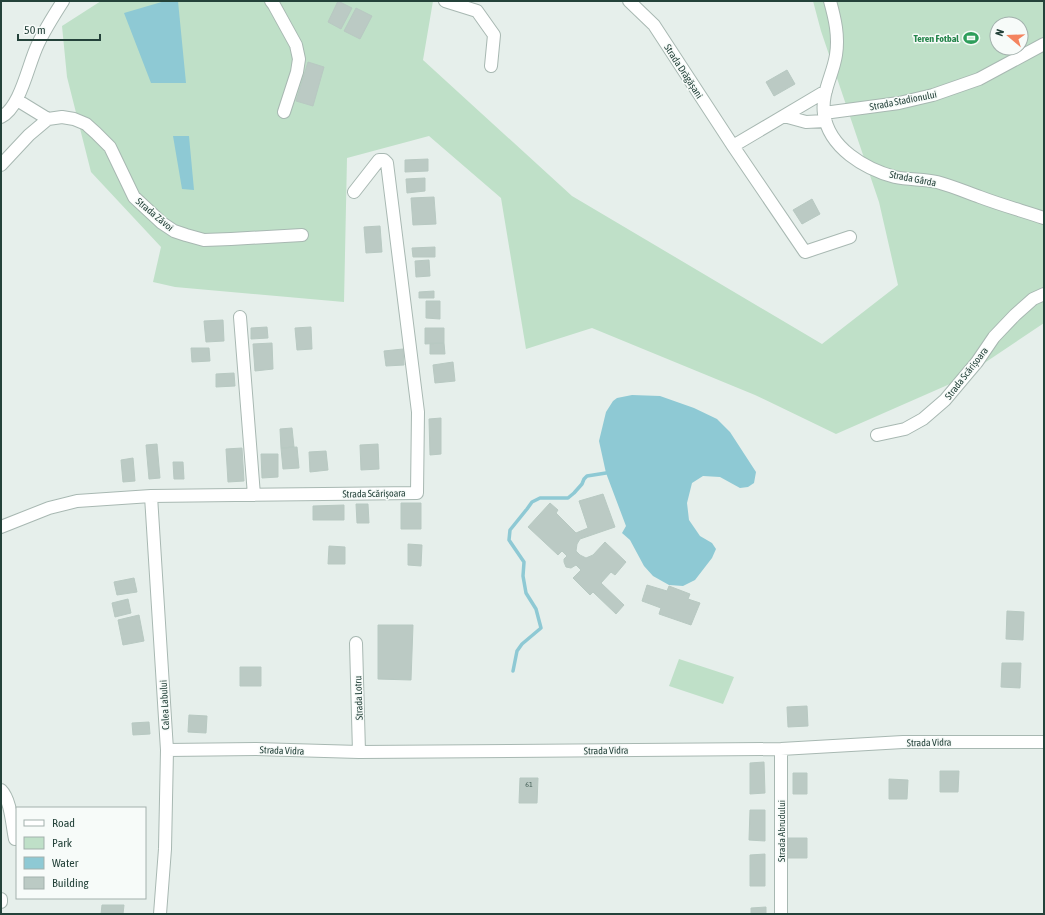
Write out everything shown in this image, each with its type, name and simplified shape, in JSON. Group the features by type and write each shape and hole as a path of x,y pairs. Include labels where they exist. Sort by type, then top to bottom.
{"street":[{"path":"1,117 4,116 17,100 37,45 63,1"},
{"path":"271,1 296,45 299,59 297,72 284,112"},
{"path":"445,1 477,11 490,29 494,35 491,66"},
{"name":"Strada Drăgășani","path":"629,1 654,25 733,146 805,252 850,237"},
{"path":"784,116 806,122 825,117 824,101 832,75 838,40 836,22 830,1"},
{"name":"Strada Stadionului","path":"825,117 933,95 979,79 1044,44"},
{"path":"733,146 826,91"},
{"path":"1,165 29,135 48,119 17,100"},
{"name":"Strada Zăvoi","path":"48,119 62,117 74,119 86,124 110,147 134,197 174,231 204,240 302,235"},
{"name":"Strada Gârda","path":"825,117 828,129 837,144 855,159 874,170 896,177 937,182 1044,218"},
{"name":"Strada Scărișoara","path":"1,527 49,508 77,501 151,496 417,493 418,412 387,162 384,160 379,160 354,192"},
{"name":"Strada Scărișoara","path":"877,436 905,429 923,419 940,405 977,362 994,337 1033,299 1044,294"},
{"path":"240,317 254,495"},
{"name":"Calea Labului","path":"151,496 167,750 165,849 160,914"},
{"name":"Strada Lotru","path":"356,643 359,752"},
{"name":"Strada Vidra","path":"167,750 256,749 359,752 781,749 903,742 1044,742"},
{"name":"Strada Abrudului","path":"781,749 781,914"},
{"path":"1,790 8,804 15,839"}],"green space":[{"path":"101,1 433,1 423,60 572,196 822,344 898,285 879,202 821,31 813,1 1044,1 1044,323 959,380 836,434 755,395 592,328 526,349 501,198 429,136 347,158 344,302 175,287 153,282 161,247 91,172 67,77 62,26"},
{"path":"679,659 734,677 723,704 669,686"}],"water":[{"path":"165,1 178,1 186,83 151,83 124,13"},
{"path":"173,136 189,136 194,190 182,189"},
{"path":"632,395 660,396 694,408 717,419 730,432 756,472 754,483 748,487 740,488 720,477 703,476 692,483 687,503 689,520 700,536 712,543 716,549 712,558 695,580 683,586 669,585 653,576 644,566 630,540 622,533 626,526 606,473 599,441 606,412 613,401 617,398"}],"building":[{"path":"338,1 352,8 341,29 328,22"},
{"path":"356,8 372,16 360,39 344,31"},
{"path":"308,62 324,67 313,106 296,101"},
{"path":"787,70 795,84 774,96 766,82"},
{"path":"428,159 428,171 405,172 405,160"},
{"path":"425,178 425,191 407,193 406,179"},
{"path":"434,197 436,224 413,225 411,198"},
{"path":"812,199 820,214 802,224 793,210"},
{"path":"380,226 382,252 366,253 364,227"},
{"path":"435,247 435,257 413,257 412,248"},
{"path":"429,260 430,276 416,277 415,261"},
{"path":"434,291 434,298 419,298 419,292"},
{"path":"426,301 440,301 440,319 426,318"},
{"path":"223,320 224,341 206,342 204,321"},
{"path":"267,327 268,338 251,339 251,328"},
{"path":"311,327 312,349 297,350 295,328"},
{"path":"425,328 444,328 444,343 425,344"},
{"path":"272,343 273,369 255,371 253,344"},
{"path":"430,343 444,343 445,354 430,354"},
{"path":"191,348 209,348 210,361 192,362"},
{"path":"403,349 404,365 386,366 384,351"},
{"path":"453,362 455,381 435,383 433,365"},
{"path":"234,373 235,386 216,387 216,374"},
{"path":"441,418 441,454 430,455 429,419"},
{"path":"292,428 294,447 281,448 280,429"},
{"path":"157,444 160,478 149,479 146,445"},
{"path":"378,444 379,469 361,470 360,445"},
{"path":"297,447 299,468 283,469 281,448"},
{"path":"242,448 244,481 228,482 226,449"},
{"path":"326,451 328,470 310,472 309,452"},
{"path":"261,454 278,454 278,477 262,478"},
{"path":"133,458 135,481 123,482 121,460"},
{"path":"173,462 183,462 184,479 174,479"},
{"path":"603,494 615,527 580,539 577,544 576,551 586,558 593,555 605,542 626,562 615,575 611,572 601,583 624,605 616,614 593,592 590,595 573,578 581,570 576,565 571,568 566,567 564,559 567,556 562,551 558,555 528,527 550,503 558,510 556,513 576,533 588,528 579,501"},
{"path":"401,503 421,503 421,529 401,529"},
{"path":"356,504 368,504 369,523 357,523"},
{"path":"344,505 344,520 313,520 313,506"},
{"path":"408,544 422,545 421,566 408,565"},
{"path":"329,546 345,547 345,564 328,564"},
{"path":"134,578 137,592 117,595 114,582"},
{"path":"647,585 667,591 669,586 690,594 688,599 700,603 691,625 659,614 661,608 642,601"},
{"path":"128,599 131,613 115,617 112,603"},
{"path":"1007,611 1024,612 1023,640 1006,639"},
{"path":"139,615 144,641 123,645 118,620"},
{"path":"378,625 413,625 411,680 378,679"},
{"path":"1002,663 1021,663 1020,688 1001,687"},
{"path":"240,667 261,667 261,686 240,686"},
{"path":"807,706 808,726 788,727 787,707"},
{"path":"189,715 207,716 206,733 188,732"},
{"path":"149,722 150,734 133,735 132,723"},
{"path":"764,762 765,793 750,794 750,763"},
{"path":"940,771 959,771 958,792 940,792"},
{"path":"793,773 807,773 807,794 793,794"},
{"path":"520,778 538,778 537,803 519,803"},
{"path":"889,779 908,780 907,799 889,799"},
{"path":"750,810 765,810 765,841 749,840"},
{"path":"786,838 807,838 807,858 786,858"},
{"path":"765,854 765,886 750,886 750,855"},
{"path":"102,905 124,905 123,914 101,914"},
{"path":"766,907 766,914 751,914 751,908"}],"waterway":[{"path":"513,671 517,651 522,644 541,628 536,609 526,593 523,576 524,562 509,540 510,530 532,502 540,498 568,498 582,484 587,476 606,473"}],"place":[{"name":"Teren Fotbal","path":"971,38"}]}
